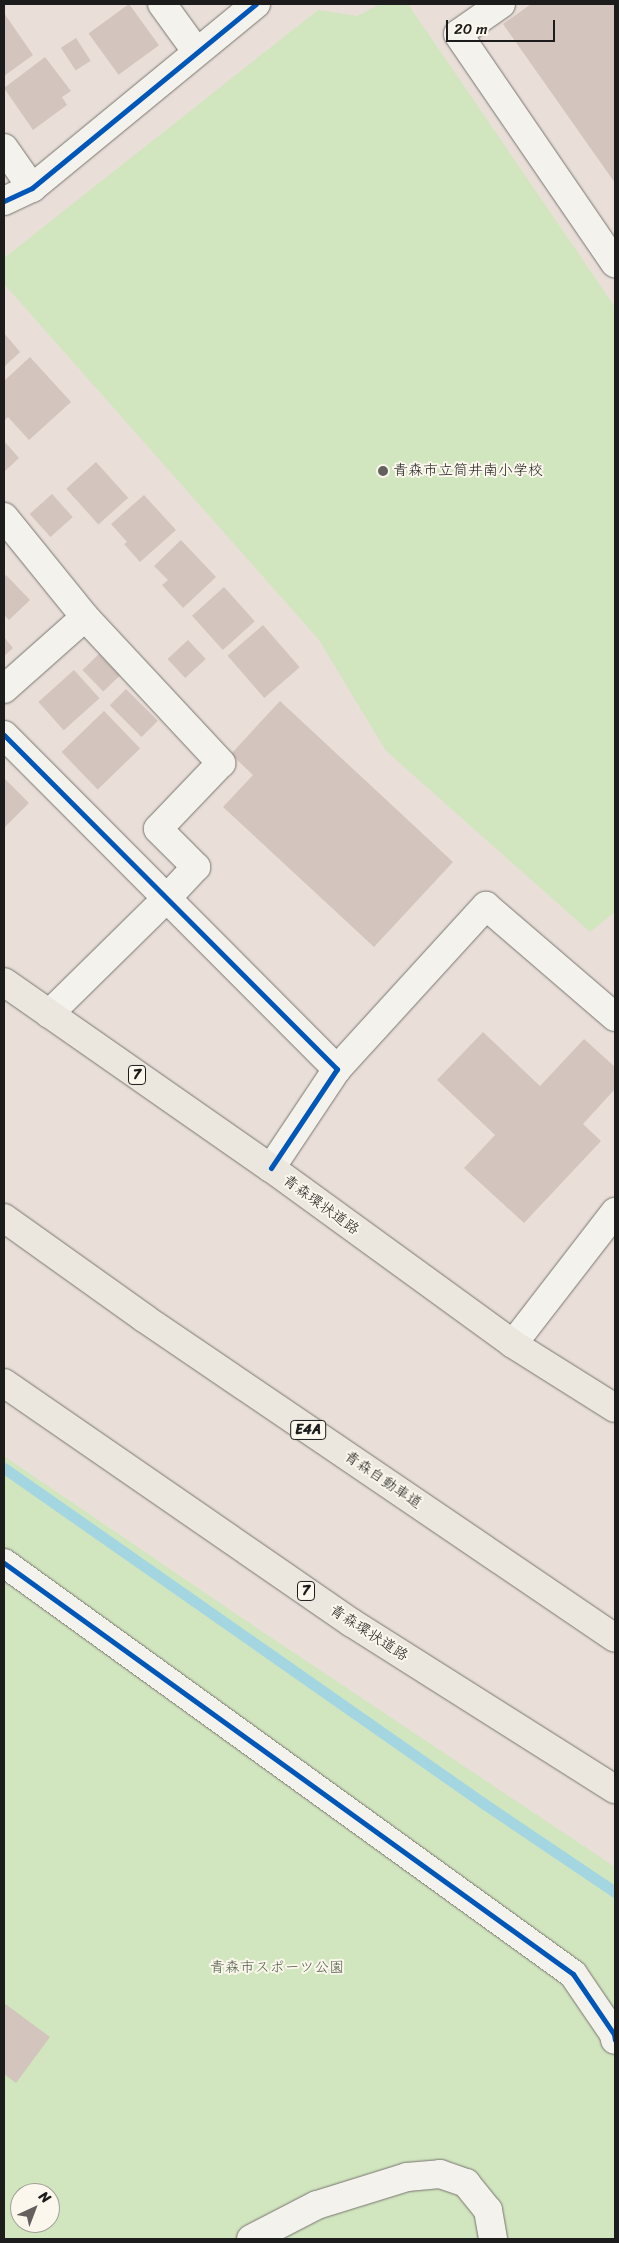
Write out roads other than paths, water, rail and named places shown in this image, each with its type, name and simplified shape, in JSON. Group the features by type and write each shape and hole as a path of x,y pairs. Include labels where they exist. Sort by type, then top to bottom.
{"highway":[{"name":"青森環状道路","path":"4,982 271,1168 512,1344 615,1408"},
{"name":"青森自動車道","path":"4,1218 152,1323 615,1638"},
{"name":"青森環状道路","path":"4,1383 352,1623 615,1789"}],"street":[{"path":"162,4 196,51"},
{"path":"4,201 32,188 196,51 256,4"},
{"path":"501,4 458,34 615,263"},
{"path":"4,148 32,188"},
{"path":"4,517 85,617 220,763 158,828 196,867 49,1014"},
{"path":"4,689 85,617"},
{"path":"4,735 336,1069"},
{"path":"271,1168 336,1069 486,906 615,1017"},
{"path":"512,1344 615,1212"},
{"path":"4,1562 573,1974 614,2034 615,2040"},
{"path":"252,2239 317,2205 407,2176 440,2174 466,2184 488,2210 493,2239"}],"waterway":[{"path":"4,1468 483,1803 615,1892"}],"place":[{"name":"青森市立筒井南小学校","path":"383,471"}],"park label":[{"name":"青森市スポーツ公園","path":"277,1968"}]}
